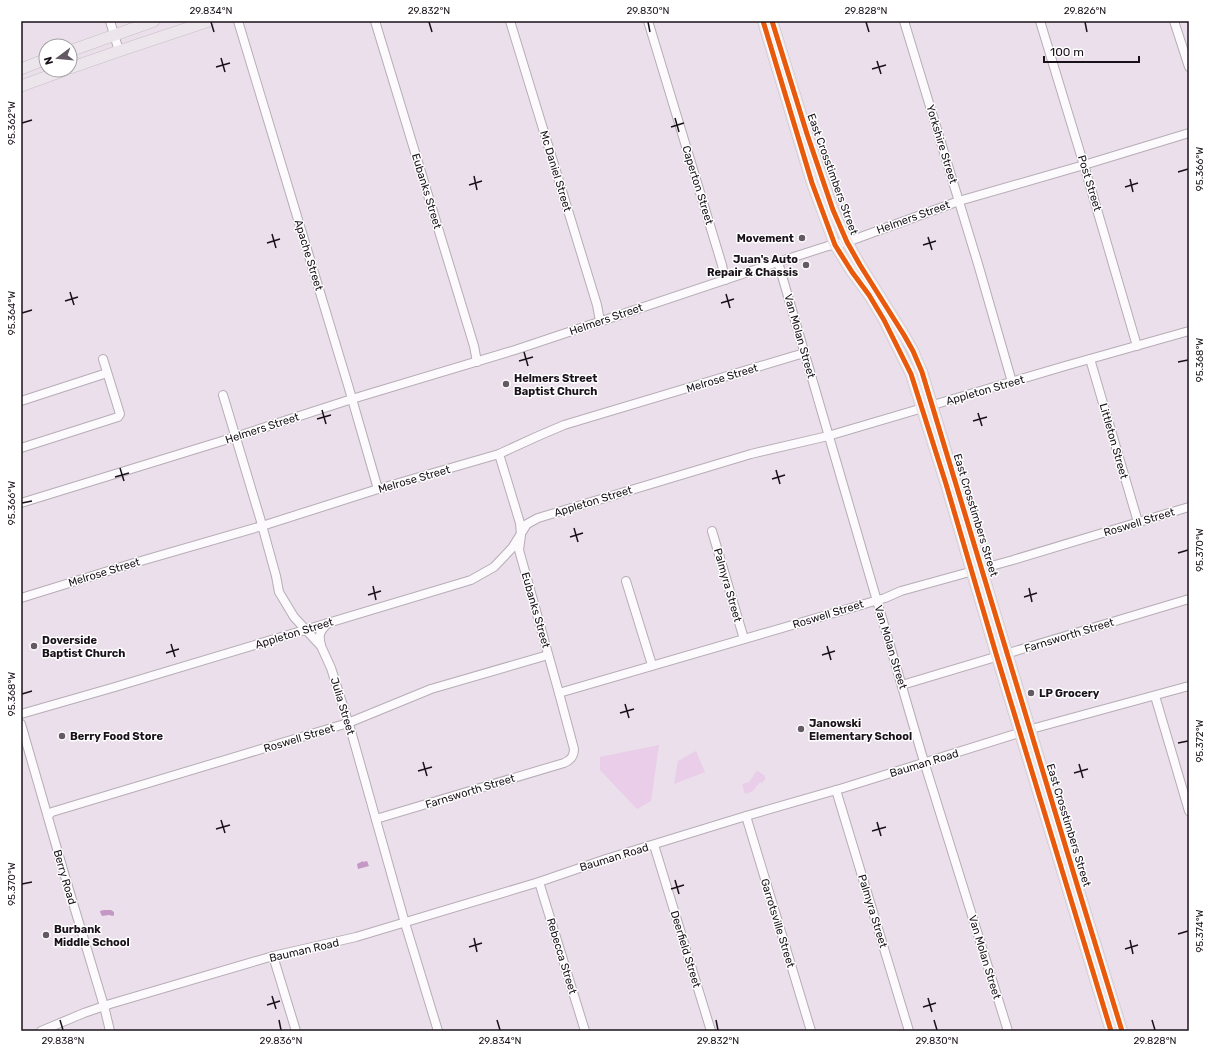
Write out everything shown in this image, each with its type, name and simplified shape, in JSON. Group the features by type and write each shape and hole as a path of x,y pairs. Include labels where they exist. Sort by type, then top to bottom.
{"main road":[{"path":"78,48 154,21"},
{"path":"78,65 209,21"},
{"name":"East Crosstimbers Street","path":"763,21 778,55 803,136 847,242 888,317 918,362 928,407 1098,971 1111,1031"},
{"name":"East Crosstimbers Street","path":"772,21 778,55"},
{"path":"21,69 38,62"},
{"path":"21,86 41,79"},
{"name":"East Crosstimbers Street","path":"803,136 812,183 835,244 852,272 888,317"},
{"name":"East Crosstimbers Street","path":"1098,971 1122,1031"}],"street":[{"path":"110,21 119,51"},
{"name":"Apache Street","path":"238,21 378,489"},
{"name":"Eubanks Street","path":"375,21 472,338 476,362"},
{"name":"Mc Daniel Street","path":"510,21 595,298 600,321"},
{"name":"Caperton Street","path":"648,21 722,265 725,280"},
{"name":"Yorkshire Street","path":"904,21 1012,382"},
{"name":"Post Street","path":"1040,21 1137,346"},
{"path":"1174,21 1189,67"},
{"name":"Helmers Street","path":"21,503 352,399 476,362 778,262 828,246 847,242 959,201 1189,133"},
{"name":"Van Molan Street","path":"778,262 925,763 1008,1031"},
{"name":"Appleton Street","path":"21,714 115,688 471,580 494,567 515,549 521,535 523,524 538,518 751,454 828,436 1189,331"},
{"name":"Melrose Street","path":"21,598 498,454 564,425 805,354"},
{"path":"21,448 118,417 120,414 103,359"},
{"name":"Littleton Street","path":"1090,359 1138,522"},
{"path":"21,401 107,373"},
{"name":"Julia Street","path":"223,395 262,526 279,592 294,617 321,646 331,668 438,1031"},
{"path":"498,454 523,524"},
{"name":"Roswell Street","path":"559,693 1189,507"},
{"name":"Palmyra Street","path":"712,531 744,639"},
{"name":"Eubanks Street","path":"515,549 548,654 574,749 573,757 564,763"},
{"path":"626,581 652,665"},
{"name":"Farnsworth Street","path":"902,685 1189,599"},
{"path":"321,646 319,638 320,634 328,623"},
{"name":"Roswell Street","path":"48,816 52,812 348,723 431,689 548,654"},
{"name":"Bauman Road","path":"41,1031 104,1006 273,956 340,942 405,923 746,816 925,763 1025,731 1189,686"},
{"path":"1155,696 1189,811"},
{"name":"Berry Road","path":"21,724 110,1031"},
{"name":"Farnsworth Street","path":"376,819 564,763"},
{"name":"Palmyra Street","path":"836,790 909,1031"},
{"name":"Garrotsville Street","path":"746,816 810,1031"},
{"name":"Deerfield Street","path":"654,845 711,1031"},
{"name":"Rebecca Street","path":"539,882 585,1031"},
{"path":"273,956 296,1031"}],"shaded area":[{"path":"659,745 651,801 637,809 600,770 600,757"},
{"path":"696,751 705,772 674,784 678,761"},
{"path":"758,771 765,776 765,779 762,783 759,783 753,791 745,794 742,784 749,782"},
{"path":"367,861 369,866 358,869 357,864"},
{"path":"111,910 114,912 114,915 102,916 100,911"}],"cycle path":[{"path":"763,21 812,183 835,245 884,320 911,374 946,484 1111,1031"},
{"path":"772,21 807,134 833,210 847,242 904,335 922,372 1122,1031"}],"place":[{"name":"Movement","path":"802,238"},
{"name":"Juan's Auto Repair & Chassis","path":"806,265"},
{"name":"Helmers Street Baptist Church","path":"506,384"},
{"name":"Doverside Baptist Church","path":"34,646"},
{"name":"LP Grocery","path":"1031,693"},
{"name":"Janowski Elementary School","path":"801,729"},
{"name":"Berry Food Store","path":"62,736"},
{"name":"Burbank Middle School","path":"46,935"}]}
